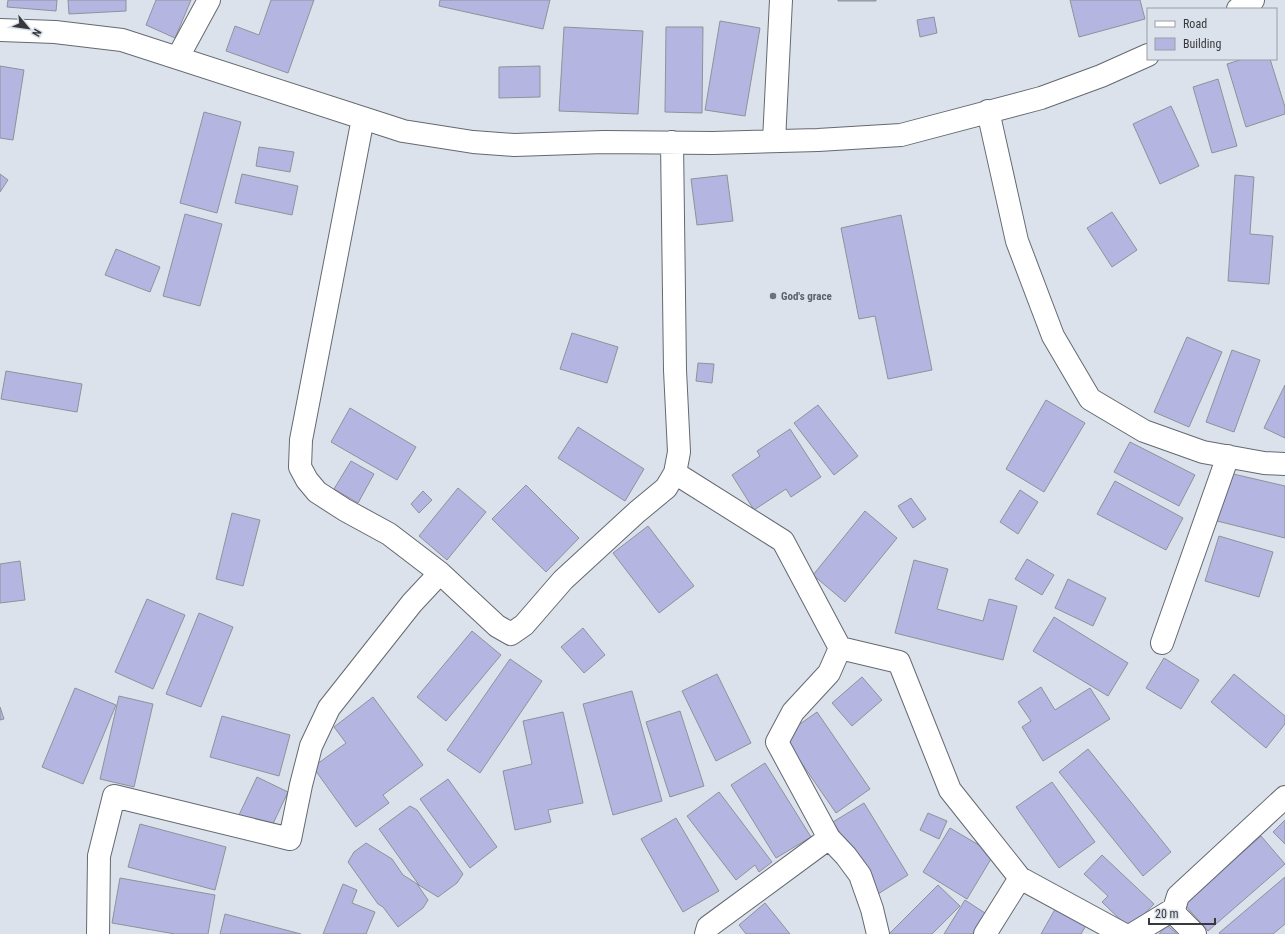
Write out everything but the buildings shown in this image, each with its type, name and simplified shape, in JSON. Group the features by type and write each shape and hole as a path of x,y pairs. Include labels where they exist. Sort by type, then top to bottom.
{"street":[{"path":"178,57 209,0"},
{"path":"774,141 781,0"},
{"path":"1240,8 1253,0"},
{"path":"0,30 55,32 122,40 402,131 473,142 514,145 818,140 901,135 1041,98 1095,79 1147,54"},
{"path":"988,111 1017,241 1053,336 1090,399 1144,431 1203,452 1264,464 1285,464"},
{"path":"363,118 301,440 300,467 307,480 317,492 345,510 388,534 440,572 496,626 511,634 524,625 563,580 637,512 666,488 675,473 679,452 675,370 672,142"},
{"path":"1162,643 1228,456"},
{"path":"675,473 783,541 840,648 899,662 950,790 1020,878 1123,934"},
{"path":"98,934 99,856 114,796 290,839 311,746 329,708 412,603 440,572"},
{"path":"840,648 828,673 793,712 777,742 829,838 846,856 860,875 872,909 878,934"},
{"path":"1195,934 1177,916 1174,909 1178,896 1285,796"},
{"path":"706,934 708,927 829,838"},
{"path":"985,934 1020,878"},
{"path":"1133,934 1174,909"}],"place":[{"name":"God's grace","path":"773,296"}]}
